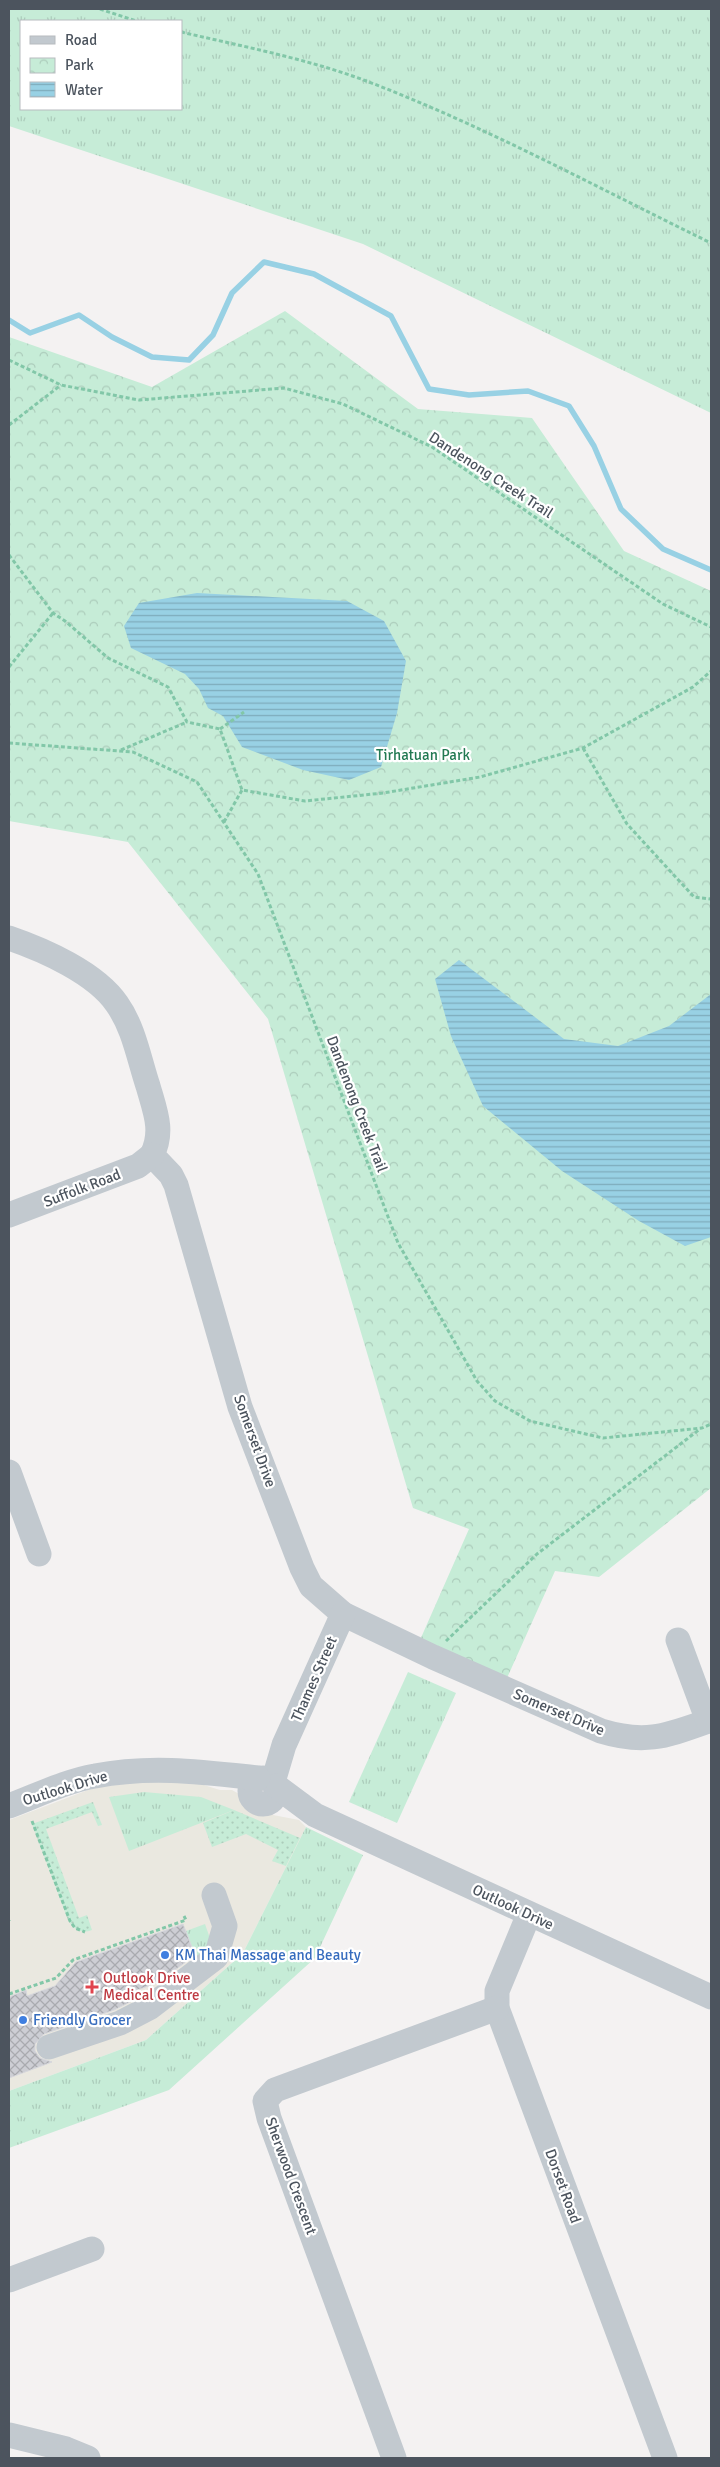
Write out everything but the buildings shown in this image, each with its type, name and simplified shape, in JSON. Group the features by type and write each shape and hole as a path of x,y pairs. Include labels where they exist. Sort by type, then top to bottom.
{"street":[{"path":"9,938 46,952 90,978 107,992 117,1004 130,1027 158,1121 158,1144 152,1155"},
{"name":"Suffolk Road","path":"9,1215 138,1166 152,1155"},
{"name":"Somerset Drive","path":"152,1155 171,1175 176,1185 240,1406 302,1568 311,1586 343,1614 433,1657 601,1731 623,1738 647,1739 710,1720"},
{"path":"9,1472 39,1554"},
{"name":"Thames Street","path":"265,1787 343,1614"},
{"path":"678,1640 710,1720"},
{"name":"Outlook Drive","path":"9,1806 93,1776 136,1770 178,1769 211,1773 265,1787 315,1815 711,1998"},
{"path":"49,2047 120,2023 149,2008 216,1957 225,1926 214,1896"},
{"name":"Dorset Road","path":"528,1914 496,1991 497,2008 665,2458"},
{"name":"Sherwood Crescent","path":"394,2458 269,2118 266,2101 276,2090 497,2008"},
{"path":"9,2280 92,2249"},
{"path":"9,2435 66,2449 88,2458"}],"path":[{"path":"100,9 133,20"},
{"path":"182,32 285,57 377,85 438,110 711,243"},
{"name":"Dandenong Creek Trail","path":"9,360 61,385 139,400 284,388 343,404 432,447 663,604 711,627"},
{"path":"9,425 61,385"},
{"path":"9,554 53,613 108,658 168,687 187,722"},
{"path":"9,667 53,613"},
{"path":"242,790 305,801 383,793 480,777 583,748 693,687 711,671"},
{"path":"118,751 187,722 220,729 244,712"},
{"path":"220,729 242,790 224,822"},
{"name":"Dandenong Creek Trail","path":"9,742 133,752 197,782 258,874 398,1243 477,1381 495,1401 530,1421 603,1438 702,1428 711,1424"},
{"path":"583,748 627,824 694,897 711,899"},
{"path":"433,1657 440,1648 538,1554 702,1428"},
{"path":"32,1821 70,1921 75,1928 85,1932"},
{"path":"9,1994 56,1978 74,1960 95,1950 186,1920 184,1916"}],"shaded area":[{"path":"123,1782 194,1782 220,1790 232,1790 256,1808 273,1815 299,1820 306,1827 243,1953 146,2040 9,2091 9,1820 88,1790"}],"green space":[{"path":"9,9 711,9 711,413 363,244 9,126"},
{"name":"Tirhatuan Park","path":"285,311 418,409 532,418 624,551 711,591 711,1488 599,1577 555,1571 507,1678 420,1640 469,1529 413,1508 268,1019 128,842 9,821 9,337 152,387"},
{"path":"408,1672 456,1693 397,1823 349,1802"},
{"path":"144,1792 201,1797 234,1810 129,1851 109,1797"},
{"path":"93,1802 102,1825 98,1826 92,1812 46,1829 79,1918 87,1915 92,1930 84,1932 75,1929 68,1920 32,1824"},
{"path":"234,1810 300,1838 286,1866 272,1861 278,1850 246,1834 212,1847 203,1823"},
{"path":"306,1827 363,1855 315,1958 169,2090 9,2148 9,2091 146,2040 243,1953"},
{"path":"205,1924 213,1947 197,1961 186,1931"}],"water":[{"path":"197,593 347,601 384,621 406,661 397,713 381,767 349,780 303,770 242,747 223,716 208,708 199,689 185,674 131,648 124,626 139,603"},
{"path":"459,960 564,1039 618,1046 669,1026 711,994 711,1237 685,1246 639,1221 562,1171 483,1106 451,1036 435,979"}],"waterway":[{"path":"9,320 30,333 79,315 112,337 152,357 189,360 213,335 232,293 264,262 314,274 391,316 429,389 469,395 528,391 569,406 594,446 621,509 663,549 711,570"}],"place":[{"name":"KM Thai Massage and Beauty","path":"165,1955"},
{"name":"Outlook Drive Medical Centre","path":"92,1987"},
{"name":"Friendly Grocer","path":"23,2020"}]}
